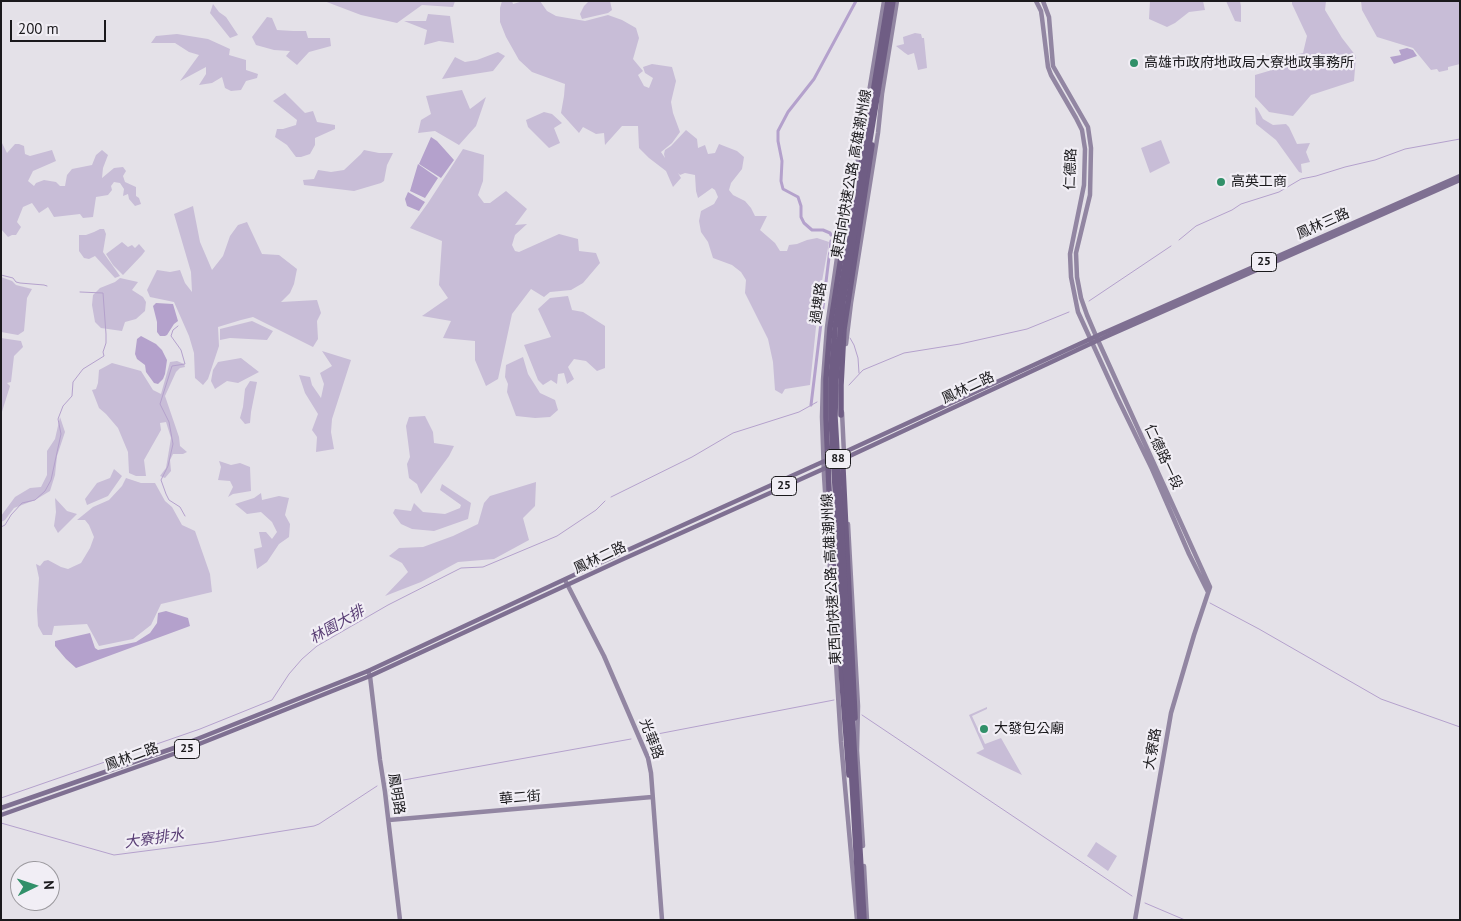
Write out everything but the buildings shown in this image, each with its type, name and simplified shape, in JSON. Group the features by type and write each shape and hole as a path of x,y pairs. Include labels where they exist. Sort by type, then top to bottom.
{"highway":[{"name":"東西向快速公路 高雄潮州線","path":"858,920 832,446 831,389 835,328 846,252 888,1"},
{"name":"東西向快速公路 高雄潮州線","path":"866,920 854,750 835,416 836,380 843,302 893,1"},
{"path":"842,415 840,385 848,302 878,94"},
{"path":"852,795 844,721 826,464 826,409 831,318 842,251 860,172"},
{"path":"844,455 843,471 854,667 854,750"}],"main road":[{"name":"鳳林三路","path":"1197,294 1460,176"},
{"name":"鳳林三路","path":"1197,294 1460,180"},
{"name":"鳳林二路","path":"1,815 179,752 369,674 568,586 844,455 1197,294"},
{"name":"鳳林二路","path":"1,808 177,747 369,674 565,580 826,464"}],"street":[{"name":"過埤路","path":"858,920 842,751 822,417 824,350 843,218 856,171 884,1"},
{"path":"866,920 857,751 858,696 842,415 845,351 851,303 897,1"},
{"name":"仁德路","path":"1036,1 1041,12 1048,67 1082,130 1085,149 1084,185 1070,254 1071,277 1078,312 1091,341"},
{"name":"仁德路","path":"1043,1 1049,17 1053,66 1088,127 1091,148 1090,195 1077,244 1077,277 1087,315 1097,338"},
{"name":"仁德路一段","path":"1097,338 1209,589"},
{"name":"仁德路一段","path":"1091,341 1152,469 1189,554 1209,589"},
{"name":"光華路","path":"565,580 604,656 645,749 651,773 662,920"},
{"name":"大寮路","path":"1135,920 1171,713 1209,589"},
{"name":"鳳明路","path":"369,674 389,820 400,920"},
{"name":"華二街","path":"389,820 652,797"}],"shaded area":[{"path":"324,1 455,1 453,7 422,5 397,23 361,15"},
{"path":"502,1 512,1 513,4 523,1 540,1 547,11 556,16 585,21 608,15 636,28 639,38 633,59 643,71 638,75 644,86 649,88 653,78 645,73 643,67 652,64 672,67 676,81 671,102 680,132 672,143 661,152 665,158 665,150 686,130 697,139 698,148 705,145 708,154 715,153 719,144 737,151 744,157 742,169 731,183 729,190 733,195 745,201 755,216 767,216 760,230 775,243 780,251 787,251 789,245 817,238 829,242 819,298 810,385 785,389 782,394 775,390 773,362 768,339 745,293 746,280 741,272 732,265 713,258 708,242 701,232 699,221 701,211 714,204 718,197 715,190 712,188 698,198 695,175 685,173 680,175 678,173 681,178 673,187 666,171 639,148 638,126 622,126 605,145 604,133 596,134 583,127 579,133 561,113 565,84 532,72 519,60 500,22"},
{"path":"589,1 610,1 612,10 608,13 582,19 580,14"},
{"path":"1150,1 1203,1 1205,10 1189,12 1167,27 1149,19"},
{"path":"1226,1 1240,1 1241,22 1235,21"},
{"path":"1292,1 1326,1 1325,10 1342,38 1356,56 1354,81 1311,95 1293,116 1269,112 1255,97 1255,75 1272,70 1273,56 1286,57 1303,53 1307,36"},
{"path":"1361,1 1460,1 1460,64 1439,72 1437,69 1431,70 1413,48 1377,37 1362,10"},
{"path":"213,4 226,17 238,35 230,38 210,13"},
{"path":"428,14 450,16 454,43 439,41 424,45 427,30 404,21 426,21"},
{"path":"267,17 272,18 277,30 306,31 308,38 330,38 331,46 309,52 297,65 286,56 290,51 274,50 256,45 252,37"},
{"path":"915,33 921,34 922,38 924,38 927,68 918,70 914,53 908,55 896,46 904,44 903,37"},
{"path":"177,34 208,39 230,49 229,55 246,60 246,70 258,74 257,78 246,81 241,90 231,91 225,88 222,77 212,83 199,85 206,74 206,67 180,81 199,55 189,52 175,43 151,43 156,36"},
{"path":"1407,48 1413,50 1417,56 1394,64 1390,57 1401,55 1399,50"},
{"path":"498,52 505,56 493,71 442,79 455,57 465,62 477,60"},
{"path":"462,90 470,109 486,97 476,126 459,145 435,131 418,133 421,120 431,114 426,96"},
{"path":"285,93 305,113 313,111 317,122 335,125 335,129 315,138 315,145 310,154 301,157 296,157 287,145 275,137 277,129 296,125 297,120 273,101"},
{"path":"1255,107 1263,119 1273,125 1286,124 1297,144 1310,143 1306,152 1310,162 1301,164 1302,173 1299,172 1276,140 1256,124"},
{"path":"544,112 552,114 562,123 554,128 560,143 549,148 528,127 526,120"},
{"path":"431,137 454,160 441,178 419,164"},
{"path":"1161,140 1170,163 1150,173 1141,148"},
{"path":"1,141 7,153 15,144 24,146 25,154 30,156 52,150 56,161 33,171 28,181 34,186 36,183 44,180 65,186 67,175 72,169 92,165 96,155 102,150 108,155 103,168 102,178 114,168 123,167 126,171 123,176 125,182 136,187 136,196 141,204 135,206 129,199 128,194 123,196 124,189 120,183 114,182 111,186 112,190 108,195 96,197 93,217 83,218 80,214 54,217 48,207 39,213 32,203 23,207 17,222 21,227 16,235 8,237 1,229"},
{"path":"463,149 484,155 483,181 478,195 484,203 490,203 506,191 527,209 515,225 527,224 515,235 512,245 515,251 519,252 559,234 578,239 579,251 596,253 600,263 583,283 571,290 550,292 544,297 531,289 512,314 498,379 486,386 475,360 475,341 443,338 451,321 422,316 448,298 439,285 442,241 410,228"},
{"path":"364,150 393,153 387,165 384,181 381,183 354,191 304,185 303,180 314,179 318,170 331,172 344,170"},
{"path":"418,164 438,178 425,198 410,191"},
{"path":"408,192 425,202 419,211 407,206 405,199"},
{"path":"193,206 200,242 212,270 223,256 230,236 238,225 247,222 262,254 279,255 297,269 290,293 281,302 317,300 321,313 317,321 318,339 313,347 253,317 241,320 218,327 219,346 208,379 203,385 195,378 194,353 189,336 174,302 150,297 147,290 157,270 170,272 180,270 185,283 192,292 191,272 174,214"},
{"path":"104,229 106,234 103,252 120,276 115,278 95,256 89,259 84,258 79,251 79,235 86,235"},
{"path":"122,242 128,247 132,245 135,248 139,244 145,251 123,275 106,254"},
{"path":"1,277 12,281 16,285 32,289 27,298 24,331 18,335 1,332"},
{"path":"120,278 138,282 132,290 143,297 146,302 145,311 136,319 125,322 122,331 101,328 95,322 92,305 93,295 100,288"},
{"path":"568,296 572,310 583,312 605,326 605,368 597,371 586,361 574,359 568,367 574,379 567,384 564,373 558,374 557,384 551,380 543,385 538,380 524,345 551,337 538,309 550,298"},
{"path":"156,303 173,304 178,321 165,336 160,336 157,332 157,322 153,306"},
{"path":"252,321 273,331 267,340 230,338 220,340 220,329"},
{"path":"141,336 156,344 162,350 167,360 165,374 158,384 154,383 146,372 145,365 137,359 135,354 137,339"},
{"path":"1,338 21,341 23,347 14,356 11,382 7,383 10,386 1,415"},
{"path":"322,351 351,360 332,419 331,432 334,449 316,452 317,437 312,430 318,414 305,393 299,375 310,377 312,385 321,398 324,384 320,373 332,366"},
{"path":"523,357 528,374 540,393 555,400 558,410 550,417 516,416 507,392 506,365"},
{"path":"241,358 259,372 238,383 227,381 215,389 211,381 213,370 218,362"},
{"path":"177,361 184,364 185,367 180,368 176,372 165,396 179,437 180,446 187,452 173,454 170,460 171,471 165,478 160,476 166,468 171,438 166,422 160,423 161,430 144,460 146,476 136,476 129,473 128,452 118,428 99,408 92,390 96,389 99,370 112,363 141,371 153,390 161,394 170,362"},
{"path":"250,381 257,382 250,423 245,424 240,418 245,389"},
{"path":"425,416 433,432 434,443 454,446 449,456 421,494 417,484 409,478 407,464 410,457 406,426 409,417"},
{"path":"60,417 65,432 57,456 55,475 50,491 35,500 14,508 5,520 1,522 1,516 15,497 30,488 41,487 47,475 47,451 55,439"},
{"path":"219,461 231,465 240,463 250,467 251,491 233,494 228,497 233,487 230,481 218,480 221,467"},
{"path":"114,469 122,476 108,496 87,505 85,499 97,483 110,478"},
{"path":"126,478 141,483 155,483 182,525 195,531 210,574 212,592 161,604 151,625 133,639 99,646 87,624 54,626 52,635 43,635 38,626 39,578 36,564 40,566 44,561 48,560 68,569 81,563 94,537 85,520 77,520 93,507 109,500 122,486"},
{"path":"536,482 535,506 523,518 529,540 494,559 458,562 421,582 385,596 408,572 402,563 389,556 399,548 423,547 478,524 484,503 490,496"},
{"path":"442,484 471,503 468,519 434,531 412,529 401,524 393,513 395,509 411,511 414,503 423,512 445,514 460,508 461,505 440,490"},
{"path":"261,493 262,500 279,496 289,498 285,515 290,524 289,537 279,544 267,562 257,569 254,549 262,547 259,532 266,532 272,539 277,532 272,522 261,512 247,514 235,504 254,498"},
{"path":"55,498 67,511 77,514 58,533 54,526"},
{"path":"166,611 188,618 190,626 76,668 55,646 55,641 90,633 95,648 98,650 136,642 150,633 157,623 158,613"},
{"path":"987,707 987,709 972,716 985,744 1001,738 1022,775 976,753 984,749 969,715"},
{"path":"1096,842 1117,856 1108,871 1087,856"}],"waterway":[{"path":"831,235 823,230 812,230 804,223 801,217 801,206 798,197 783,189 778,131 788,112 814,79 856,1"},
{"path":"1179,240 1196,226 1241,204 1279,192 1301,179 1375,160 1405,149 1460,139"},
{"path":"811,405 831,241"},
{"path":"1089,301 1171,246"},
{"path":"1,275 13,278 16,282 20,283 47,286"},
{"path":"1,527 5,525 22,503 35,500 45,491 51,480 61,434 58,419 63,406 72,396 73,382 83,369 104,356 106,334 103,293 80,292"},
{"path":"849,385 863,370 904,353 960,344 1027,329 1069,312"},
{"path":"178,326 173,330 171,336 181,350 185,364 172,366 160,404 169,422 173,444 168,466 161,480 169,500 180,507 185,516"},
{"path":"850,338 858,358 859,373"},
{"path":"611,497 692,457 733,433 799,412 817,402"},
{"name":"林園大排","path":"1,798 200,729 272,700 289,674 317,646 388,605 461,568 483,567 557,536 596,510 605,501"},
{"path":"1210,603 1381,699 1460,727"},
{"path":"647,736 834,700"},
{"path":"862,715 1132,896"},
{"path":"387,783 631,739"},
{"name":"大寮排水","path":"1,823 114,855 314,826 377,786"},
{"path":"1145,903 1185,920"}],"place":[{"name":"高雄市政府地政局大寮地政事務所","path":"1134,63"},
{"name":"高英工商","path":"1221,182"},
{"name":"大發包公廟","path":"984,729"}]}
